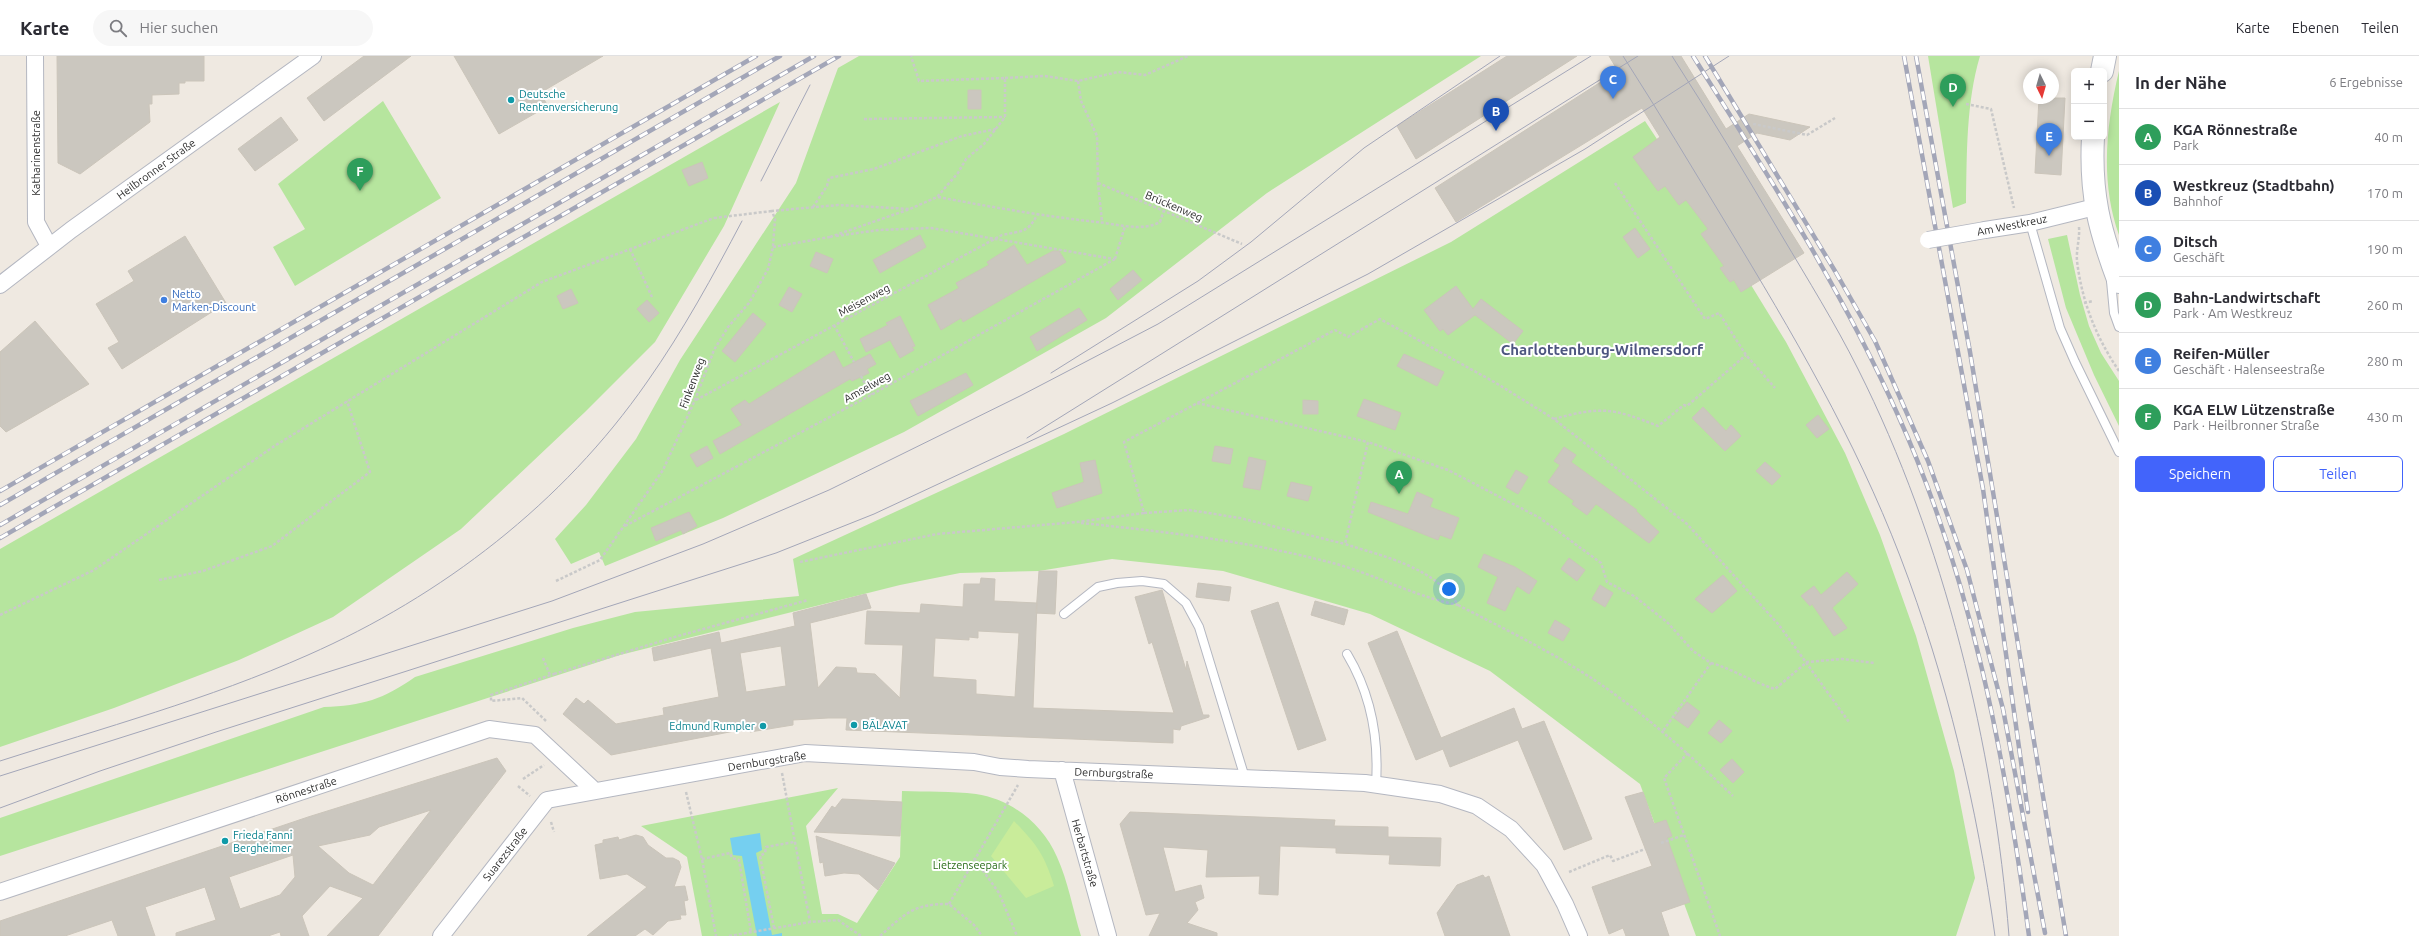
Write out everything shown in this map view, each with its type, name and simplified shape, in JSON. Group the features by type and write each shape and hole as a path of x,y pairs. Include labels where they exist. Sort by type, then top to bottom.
{"main road":[{"path":"2103,68 2105,56"},
{"path":"2093,140 2092,177 2095,207 2109,256 2119,282"}],"street":[{"name":"Katharinenstraße","path":"35,56 36,222 49,246"},
{"name":"Heilbronner Straße","path":"0,285 49,246 313,56"},
{"name":"Am Westkreuz","path":"1928,240 2030,223 2095,207"},
{"name":"Rönnestraße","path":"0,892 489,729 535,735 589,792"},
{"name":"Dernburgstraße","path":"589,792 805,753 974,762 1000,767 1028,769 1376,784 1440,794 1478,806 1511,829 1544,865 1580,936"},
{"name":"Herbartstraße","path":"1062,770 1108,936"},
{"name":"Suarezstraße","path":"440,936 547,800 589,792"}],"lane":[{"path":"2030,223 2060,328 2078,369 2119,452"},
{"path":"2109,256 2114,313 2119,327"},
{"path":"1064,614 1098,587 1117,583 1142,582 1164,584 1186,603 1199,627 1245,778"},
{"path":"1347,654 1359,674 1373,723 1378,760 1376,784"}],"path":[{"path":"911,56 919,81 1044,76 1078,81 1118,72 1145,75 1180,58 1188,56"},
{"path":"830,237 910,209 937,196 958,173 966,159 984,144 1006,117 1005,78"},
{"path":"1078,81 1081,101 1097,136 1098,183 1102,222"},
{"path":"1966,104 1991,109 2015,214"},
{"path":"864,119 1006,117"},
{"path":"1753,124 1807,135 1835,118"},
{"path":"812,207 828,186 829,178 874,169 962,136 996,129"},
{"name":"Brückenweg","path":"1098,183 1242,244"},
{"path":"1615,183 1706,319 1719,313 1746,355 1775,388"},
{"path":"937,196 1037,215 1126,226 1154,225 1160,222 1164,210"},
{"path":"0,615 94,570 276,445 542,282 714,218 838,205 910,209"},
{"name":"Finkenweg","path":"556,580 600,560 625,526 670,457 695,400 714,350 728,327 749,303 768,269 773,247 775,219 772,211"},
{"name":"Meisenweg","path":"695,400 996,238 1032,227 1037,215"},
{"path":"773,247 879,230 931,228 1115,259 1126,226"},
{"path":"2080,237 2077,259 2084,303 2098,335 2119,371"},
{"path":"630,249 652,297"},
{"name":"Amselweg","path":"625,526 871,395 1115,259"},
{"path":"2084,303 2093,301"},
{"path":"1144,513 1124,442 1334,330 1348,337 1380,319 1496,383 1554,419 1687,524 1779,625 1849,722"},
{"path":"834,325 854,362"},
{"path":"1554,419 1596,409 1626,413 1658,426 1684,405 1687,406 1746,355"},
{"path":"861,376 871,395"},
{"path":"159,580 203,571 272,546 370,472 347,401"},
{"path":"1197,403 1368,442 1448,470 1540,518 1601,562 1607,582 1634,596 1668,623 1693,651 1711,662 1726,667 1759,684 1775,689 1807,662 1842,659 1874,662"},
{"path":"1345,544 1368,442"},
{"path":"800,562 937,534 1077,522 1144,513 1189,510 1240,518 1345,544 1427,574 1450,592 1458,605"},
{"path":"1077,522 1241,542 1339,565 1438,601 1458,605 1525,639 1612,692 1688,753 1733,796"},
{"path":"522,698 491,701 491,695 552,673 808,600"},
{"path":"543,658 552,673"},
{"path":"1663,732 1711,662"},
{"path":"1688,753 1664,778 1720,936"},
{"path":"779,758 810,922"},
{"path":"949,904 974,858 1028,769"},
{"path":"683,775 702,859 716,936"},
{"path":"1661,843 1684,835"},
{"path":"774,928 760,856 765,853 766,847 794,842"},
{"path":"1569,872 1610,855 1613,861 1645,849"},
{"path":"702,859 730,853 732,858 739,860 752,932"},
{"path":"974,858 999,894 1017,936"},
{"path":"880,936 903,914 930,904 949,904 974,925 982,936"},
{"path":"729,936 810,922 838,920 861,936"}],"green space":[{"path":"859,56 1481,56 1267,193 1106,318 904,432 723,518 605,566 599,552 571,564 555,539 586,505 636,439 680,360 796,183 838,68"},
{"path":"1928,56 1980,56 1972,92 1968,129 1966,203 1953,208"},
{"path":"2119,71 2119,235 2109,195 2107,153 2108,133 2114,91"},
{"path":"383,101 441,198 295,286 273,247 305,229 278,184"},
{"path":"780,102 724,226 655,342 585,412 461,529 333,617 239,660 114,708 0,747 0,549"},
{"path":"1645,121 1716,228 1786,342 1845,453 1880,535 1916,636 1954,771 1975,878 1956,936 1696,936 1640,784 1490,671 1370,614 1223,571 1112,559 1039,571 960,573 900,585 620,655 0,856 0,818 324,707 350,705 372,700 393,691 415,677 573,628 635,612 799,596 793,559 1064,434 1451,242"},
{"path":"2067,235 2080,295 2089,326 2101,353 2119,381 2119,426 2094,375 2066,308 2048,239"},
{"name":"Lietzenseepark","path":"838,788 806,826 822,914 838,914 857,923 900,857 902,791 967,793 989,797 1013,807 1034,824 1043,834 1051,845 1061,866 1081,936 702,936 687,857 641,826"},
{"path":"1014,821 1039,850 1047,866 1054,886 1026,898 991,856"}],"water":[{"path":"760,833 762,850 756,853 772,935 782,933 782,936 757,936 742,856 733,855 730,838"}],"building":[{"path":"57,56 204,56 204,81 185,81 185,83 179,83 179,94 152,95 152,104 149,104 150,122 80,174 58,163"},
{"path":"364,56 411,56 324,121 307,98"},
{"name":"Deutsche Rentenversicherung","path":"454,56 603,56 540,93 548,106 499,134"},
{"path":"1507,56 1577,56 1416,159 1397,126"},
{"path":"1609,56 1681,56 1726,129 1749,114 1810,127 1790,140 1757,133 1737,146 1804,253 1741,292 1734,280 1730,282 1720,268 1724,266 1701,234 1708,229 1686,200 1679,205 1665,186 1658,191 1633,157 1660,137 1642,108 1456,222 1435,188 1618,71"},
{"path":"968,90 981,90 981,109 968,109"},
{"path":"2059,98 2065,98 2061,175 2035,173 2039,104 2059,104"},
{"path":"281,117 298,140 255,171 238,149"},
{"path":"702,162 708,178 689,186 682,170"},
{"path":"1635,228 1650,249 1638,258 1623,237"},
{"path":"920,235 926,247 880,273 873,260"},
{"name":"Netto Marken-Discount","path":"185,236 226,303 122,369 108,348 119,342 96,304 134,281 128,271"},
{"path":"1014,245 1027,265 1053,251 1059,251 1066,262 963,322 961,318 941,330 928,305 959,288 956,283 989,265 987,262"},
{"path":"816,252 833,259 827,273 810,266"},
{"path":"1133,270 1142,280 1118,300 1110,289"},
{"path":"1456,286 1473,309 1481,299 1523,331 1513,344 1475,315 1448,335 1443,329 1440,331 1424,310"},
{"path":"789,287 802,294 792,312 779,305"},
{"path":"571,289 578,303 563,309 557,296"},
{"path":"647,300 659,313 649,322 637,309"},
{"path":"1079,308 1087,320 1037,351 1030,337"},
{"path":"753,313 766,324 735,362 722,351"},
{"path":"900,316 915,346 912,347 914,350 900,358 890,340 866,352 860,339 888,325 886,323"},
{"path":"35,321 89,384 6,432 0,426 0,352"},
{"path":"834,351 843,368 870,354 876,364 867,369 869,373 852,381 850,379 720,454 713,441 742,425 731,409 745,400 749,404"},
{"path":"1404,354 1444,372 1437,386 1397,366"},
{"path":"966,373 973,385 918,416 910,401"},
{"path":"1364,399 1401,413 1395,430 1357,416"},
{"path":"1303,400 1318,401 1318,414 1303,414"},
{"path":"1703,407 1726,431 1731,425 1741,436 1725,451 1692,418"},
{"path":"1818,415 1829,429 1817,438 1806,425"},
{"path":"707,446 713,458 697,467 690,455"},
{"path":"1215,446 1233,449 1230,464 1212,461"},
{"path":"1564,447 1576,455 1571,462 1637,510 1636,511 1659,532 1649,543 1596,504 1587,515 1572,504 1574,501 1548,482 1560,465 1554,461"},
{"path":"1249,457 1266,461 1260,490 1243,487"},
{"path":"1095,460 1102,493 1057,508 1052,493 1084,482 1080,463"},
{"path":"1765,462 1781,476 1772,485 1756,471"},
{"path":"1516,470 1528,477 1518,494 1506,487"},
{"path":"1291,482 1312,487 1308,501 1287,496"},
{"path":"1417,492 1433,499 1430,507 1459,518 1451,539 1440,535 1438,540 1368,512 1371,502 1408,514"},
{"path":"689,512 697,526 683,534 681,530 656,541 651,528"},
{"path":"1484,554 1515,567 1537,581 1529,594 1517,586 1505,611 1487,603 1498,577 1478,567"},
{"path":"1569,558 1585,570 1577,581 1561,569"},
{"path":"1039,571 1057,571 1055,614 1036,613"},
{"path":"1847,572 1858,584 1832,608 1847,628 1834,636 1812,604 1810,606 1801,596 1814,586 1821,595"},
{"path":"1723,575 1737,591 1712,613 1695,599"},
{"path":"981,578 995,579 994,601 1037,603 1033,708 1174,713 1152,642 1149,644 1135,597 1162,590 1186,670 1187,661 1203,715 1209,715 1209,717 1181,726 1180,730 1173,729 1173,743 846,730 847,718 828,718 793,720 793,725 750,732 750,728 611,755 563,714 576,698 584,704 588,700 616,724 664,715 663,708 719,697 711,648 654,661 652,648 719,632 721,643 795,626 793,613 866,594 871,608 810,623 818,688 836,667 856,668 857,673 875,674 900,698 903,645 865,644 867,611 920,613 921,604 963,607 964,584 980,584","holes":["978,631 1019,633 1015,697 976,694 976,680 933,677 935,638 969,640 969,637 978,638","781,646 786,686 746,692 740,653"]},
{"path":"1198,583 1231,587 1229,601 1196,597"},
{"path":"1600,585 1613,593 1605,607 1592,599"},
{"path":"1315,601 1348,610 1344,625 1311,615"},
{"path":"1278,602 1326,740 1298,750 1251,611"},
{"path":"1555,620 1570,629 1563,641 1548,633"},
{"path":"1397,631 1441,738 1514,708 1522,729 1544,721 1592,839 1564,850 1518,740 1450,767 1443,749 1416,760 1368,643"},
{"path":"1687,702 1700,712 1688,728 1674,718"},
{"path":"1719,720 1732,731 1721,743 1708,733"},
{"path":"497,758 506,771 378,936 327,936 363,898 330,886 302,916 309,936 281,936 280,932 268,936 176,936 176,933 216,920 205,887 145,907 155,936 118,936 112,920 65,936 0,936 0,921 308,817","holes":["431,810 373,885 349,873 318,846 370,835 379,827","293,855 295,877 280,895 240,909 229,877"]},
{"path":"1732,759 1744,772 1733,783 1720,770"},
{"path":"1643,792 1654,824 1666,820 1672,836 1667,838 1690,902 1661,912 1669,936 1626,936 1623,928 1609,934 1592,887 1652,866 1625,797"},
{"path":"842,799 902,802 900,836 814,832 832,806 835,808"},
{"path":"1130,812 1335,820 1334,826 1388,827 1388,837 1441,838 1440,866 1389,864 1390,855 1336,853 1336,848 1280,846 1278,895 1259,894 1260,876 1206,877 1208,850 1163,847 1175,892 1201,885 1204,898 1195,902 1198,910 1187,923 1217,933 1217,936 1149,936 1160,913 1146,915 1120,824"},
{"path":"636,835 643,837 648,845 666,858 673,858 679,861 681,867 674,887 685,886 688,900 684,901 686,915 680,915 681,919 668,921 653,935 645,929 635,936 587,936 647,887 627,874 600,879 595,845 603,843 603,840 618,837 619,840"},
{"path":"816,836 895,863 878,890 859,874 844,873 825,876 823,862 820,863"},
{"path":"1483,875 1485,878 1489,876 1510,936 1445,936 1437,913 1457,885"}],"tram line":[{"path":"1051,373 1198,281 1251,242 1364,148 1500,56"},
{"path":"0,776 552,601 703,544 829,490 1020,396 1158,324 1591,56"},
{"path":"1623,56 1663,119 1775,305 1843,428 1882,513 1917,602 1946,696 1979,839 1995,936"},
{"path":"1027,438 1638,56"},
{"path":"1672,56 1741,168 1840,335 1858,369 1889,435 1916,503 1940,573 1960,645 1977,718 1991,791 2002,864 2009,936"},
{"path":"0,808 100,771 216,732 776,553 874,514 1112,403 1368,274 1585,149 1729,56"},
{"path":"761,181 810,85"},
{"path":"0,761 156,712 271,671 358,631 406,604 452,575 496,542 538,506 577,467 614,426 647,382 673,343 709,283 742,221"}],"railway":[{"path":"0,491 756,56"},
{"path":"0,505 780,56"},
{"path":"0,525 814,56"},
{"path":"0,538 839,56"},
{"path":"1693,56 1775,187 1852,321 1897,413 1923,476 1946,539 1982,670 2009,802 2029,936"},
{"path":"1705,56 1835,271 1875,341 1928,461 1967,570 2003,709 2045,933"},
{"path":"1904,56 1983,489 2028,812"},
{"path":"1916,56 1970,352 2066,936"}],"place":[{"name":"Ditsch","path":"1613,99"},
{"name":"Deutsche Rentenversicherung","path":"511,100"},
{"name":"Bahn-Landwirtschaft","path":"1953,107"},
{"name":"Westkreuz (Stadtbahn)","path":"1496,131"},
{"name":"Reifen-Müller","path":"2049,156"},
{"name":"KGA ELW Lützenstraße","path":"360,191"},
{"name":"Netto Marken-Discount","path":"164,300"},
{"name":"KGA Rönnestraße","path":"1399,494"},
{"name":"BĀLAVAT","path":"854,725"},
{"name":"Edmund Rumpler","path":"763,726"},
{"name":"Frieda Fanni Bergheimer","path":"225,841"}],"district":[{"name":"Charlottenburg-Wilmersdorf","path":"1602,350"}]}
